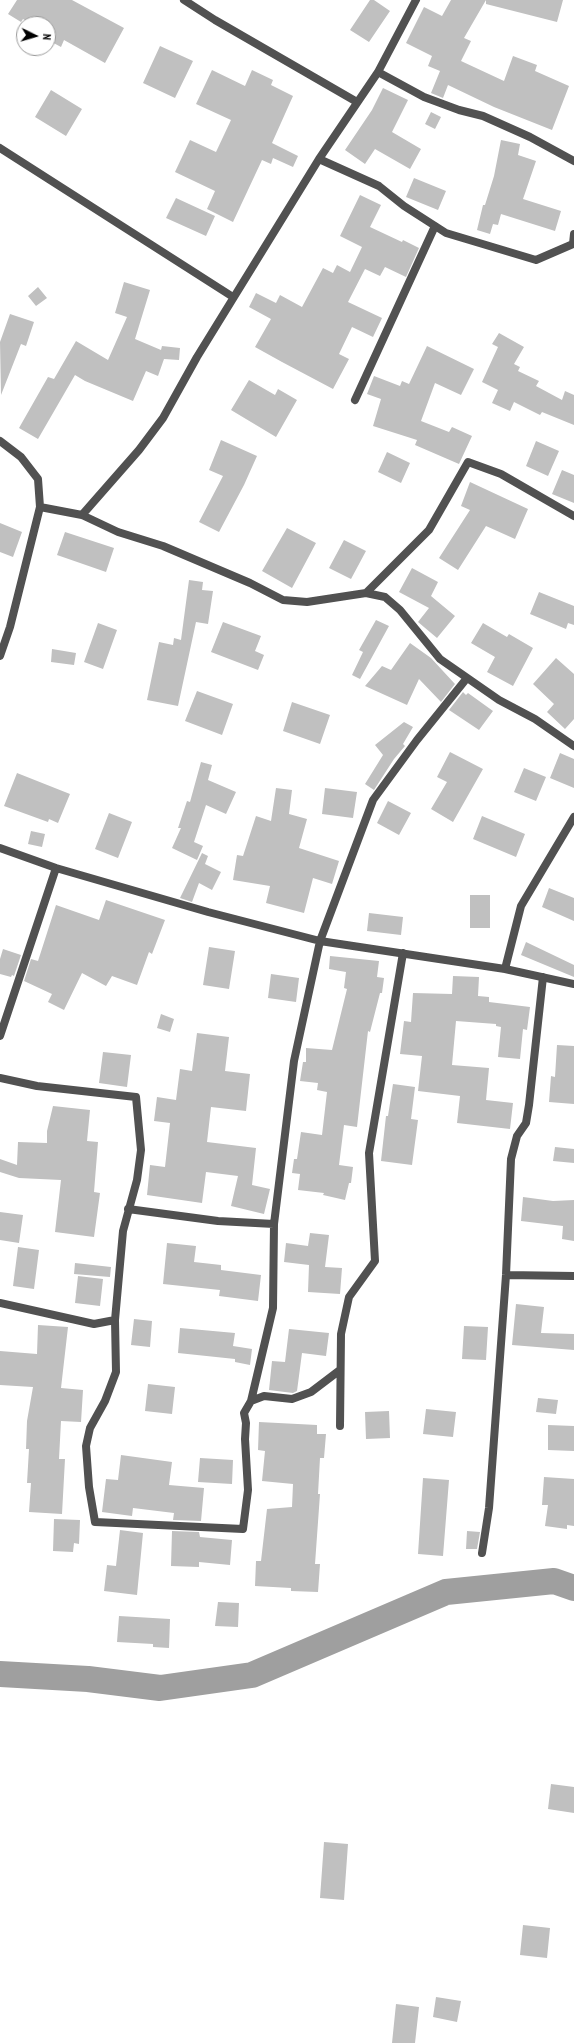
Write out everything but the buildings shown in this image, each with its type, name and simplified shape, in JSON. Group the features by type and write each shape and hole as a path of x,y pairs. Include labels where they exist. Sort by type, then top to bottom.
{"street":[{"path":"184,0 215,20 358,102"},
{"path":"82,515 139,450 163,418 197,357 319,159 378,72 416,0"},
{"path":"378,72 424,97 459,110 484,116 530,137 574,161"},
{"path":"0,148 234,297"},
{"path":"319,159 379,186 404,206 446,233 536,260 574,245 574,234"},
{"path":"355,400 435,226"},
{"path":"0,441 21,457 38,480 40,507 10,627 0,656"},
{"path":"366,593 429,530 468,462 501,474 574,516"},
{"path":"40,507 82,515 118,532 163,546 250,583 283,600 306,602 366,593 385,597 400,610 440,659 574,746"},
{"path":"0,1078 37,1086 136,1097 141,1150 137,1180 123,1231 115,1320 116,1372 105,1400 90,1428 86,1446 89,1487 95,1522 243,1529 248,1490 245,1439 246,1423 244,1414 251,1401 273,1308 274,1224 294,1060 320,941 373,800 417,740 468,678"},
{"path":"505,969 521,906 574,817"},
{"path":"0,848 56,868 208,912 320,941 505,969 574,984"},
{"path":"0,1036 56,868"},
{"path":"340,1426 341,1334 349,1297 375,1261 369,1153 403,953"},
{"path":"482,1553 489,1508 506,1276 511,1159 517,1136 526,1123 543,977"},
{"path":"128,1209 218,1221 274,1224"},
{"path":"506,1276 574,1276"},
{"path":"0,1303 94,1324 115,1320"},
{"path":"251,1401 264,1396 292,1399 312,1392 340,1370"}],"waterway":[{"path":"0,1674 88,1679 160,1688 252,1675 446,1592 554,1581 574,1588"}]}
